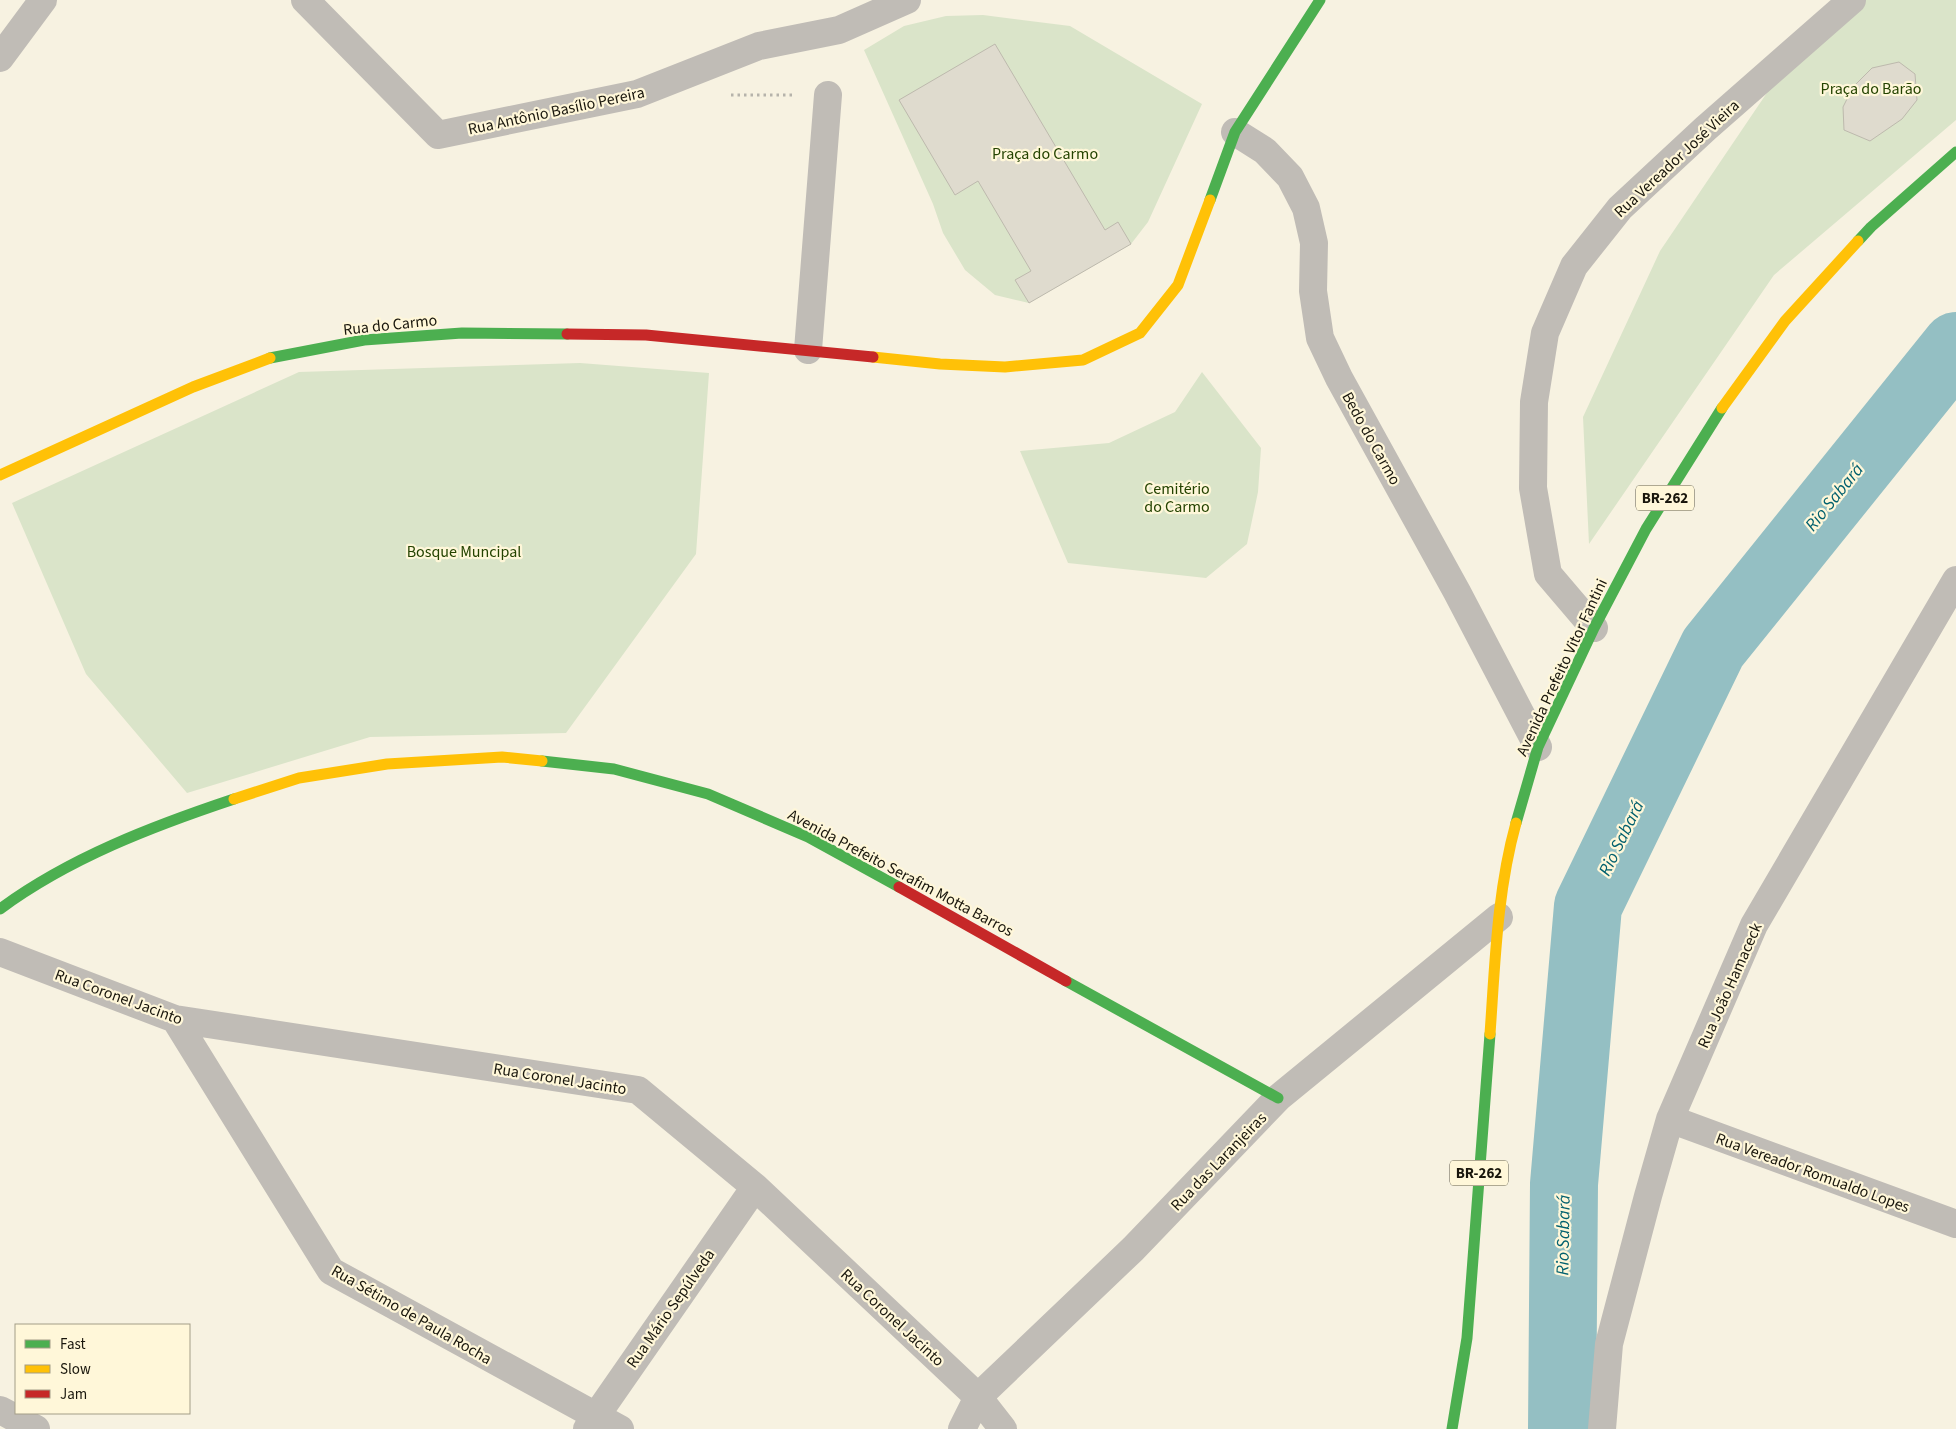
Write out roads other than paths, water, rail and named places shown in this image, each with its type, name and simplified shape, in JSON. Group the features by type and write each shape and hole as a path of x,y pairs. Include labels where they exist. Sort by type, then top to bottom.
{"main road":[{"name":"Rua do Carmo","path":"0,475 193,387 271,358 364,340 462,333 646,335 940,364 1005,367 1083,360 1140,333 1178,285 1236,132 1320,0"},
{"name":"Avenida Prefeito Vitor Fantini","path":"1452,1429 1467,1338 1499,917 1511,841 1538,747 1594,628 1646,529 1707,431 1785,321 1871,227 1956,152"},
{"name":"Avenida Prefeito Serafim Motta Barros","path":"0,909 19,895 94,854 182,816 299,778 387,764 502,757 614,770 708,794 808,837 1278,1098"}],"street":[{"path":"0,58 43,0"},
{"name":"Rua Antônio Basílio Pereira","path":"306,0 438,135 637,94 759,46 839,30 907,0"},
{"name":"Rua Vereador José Vieira","path":"1594,628 1548,574 1533,488 1534,402 1545,333 1574,266 1620,208 1705,129 1852,0"},
{"path":"808,350 828,95"},
{"name":"Bedo do Carmo","path":"1236,132 1265,151 1290,177 1306,208 1314,243 1313,291 1320,338 1338,378 1457,592 1538,747"},
{"name":"Rua João Hamaceck","path":"1602,1429 1609,1344 1670,1120 1754,925 1956,580"},
{"name":"Rua das Laranjeiras","path":"962,1429 978,1397 1133,1249 1278,1098 1499,917"},
{"name":"Rua Coronel Jacinto","path":"0,952 175,1019 638,1090 755,1187 978,1397 1002,1429"},
{"name":"Rua Sétimo de Paula Rocha","path":"175,1019 331,1271 591,1423 620,1429"},
{"name":"Rua Vereador Romualdo Lopes","path":"1670,1120 1956,1224"},
{"name":"Rua Mário Sepúlveda","path":"591,1423 755,1187"},
{"path":"0,1410 36,1429"}],"waterway":[{"name":"Rio Sabará","path":"1562,1429 1564,1184 1588,906 1713,648 1956,346"}],"park label":[{"name":"Praça do Barão","path":"1871,88"},
{"name":"Praça do Carmo","path":"1045,153"},
{"name":"Cemitério do Carmo","path":"1177,497"},
{"name":"Bosque Muncipal","path":"464,551"}]}
